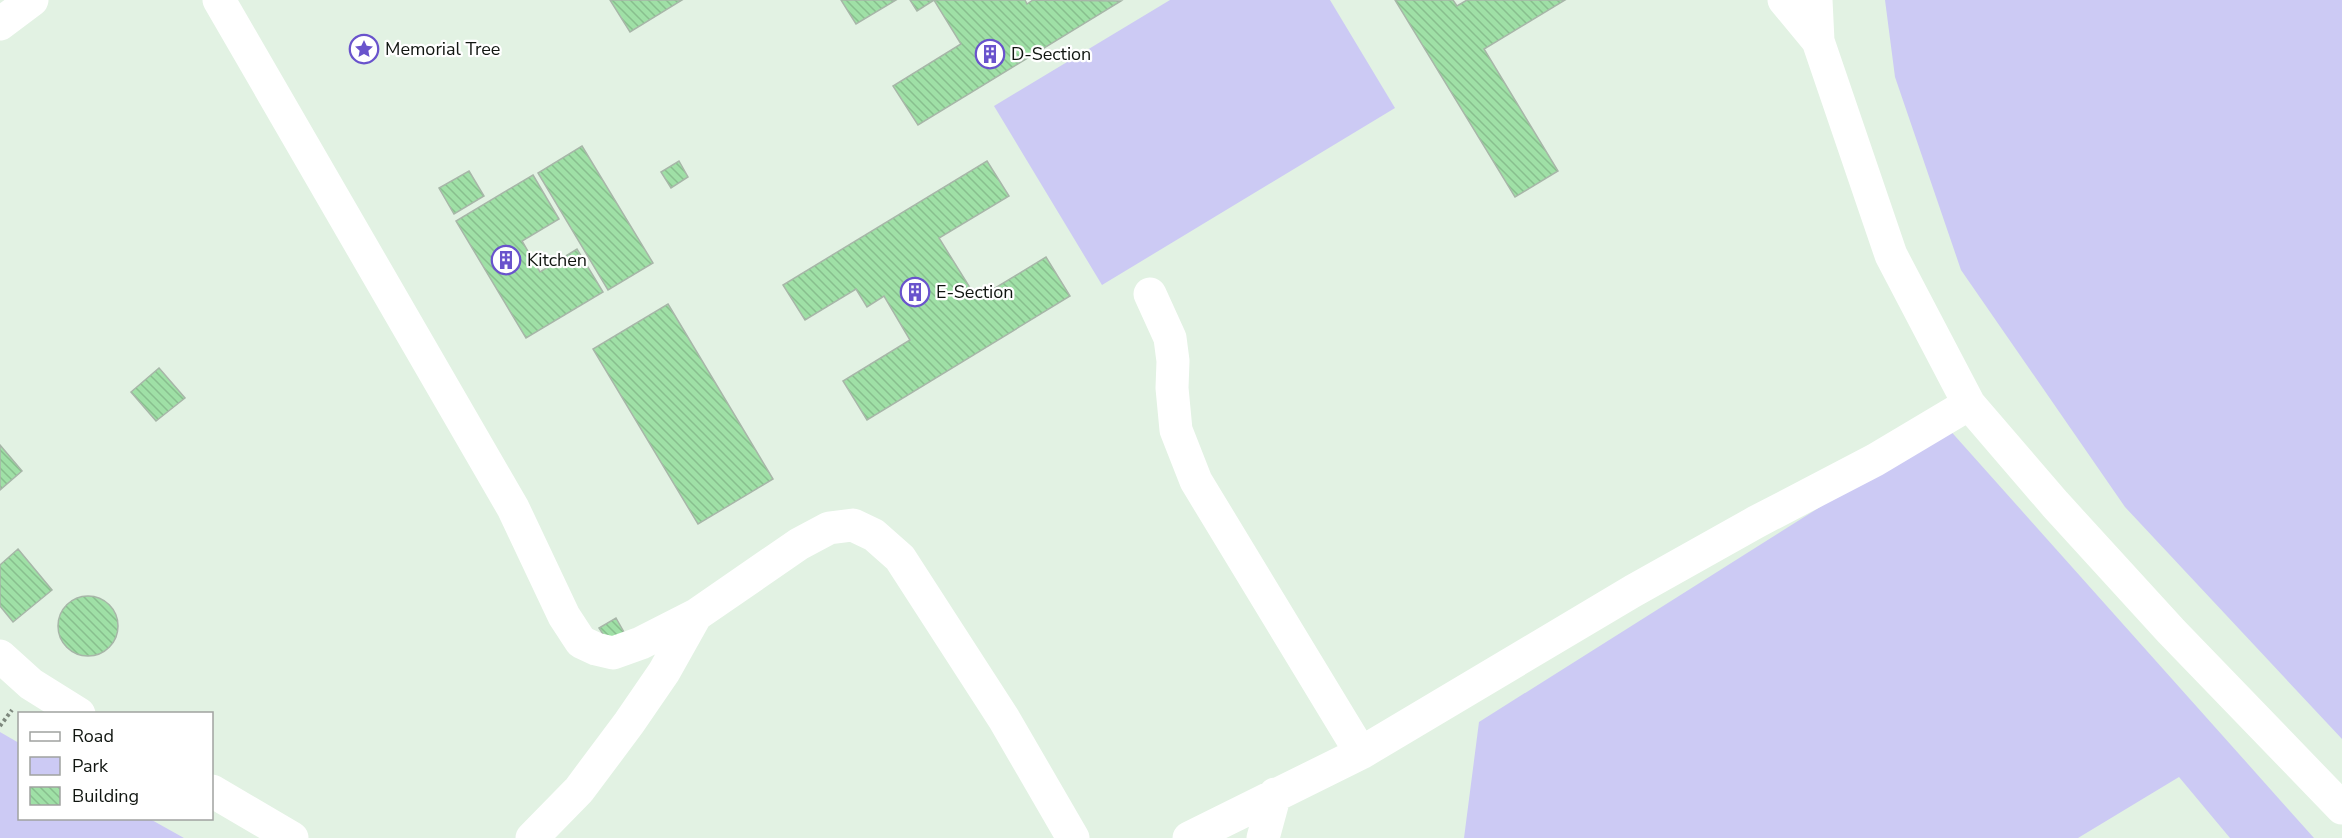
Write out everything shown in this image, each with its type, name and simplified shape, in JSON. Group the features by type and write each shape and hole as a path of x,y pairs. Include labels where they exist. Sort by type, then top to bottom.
{"street":[{"path":"0,24 32,0"},
{"path":"219,0 513,508 564,616 581,642 613,653 641,643 696,615 799,544 830,528 853,525 874,535 900,558 1004,719 1073,838"},
{"path":"1784,0 1818,41"},
{"path":"1815,0 1818,41 1891,255 1969,404 2171,631 2342,808"},
{"path":"1150,294 1170,338 1176,430 1196,480 1361,753"},
{"path":"1189,838 1361,753 1633,591 1756,522 1875,460 1969,404"},
{"path":"532,838 579,790 629,723 664,672 696,615"},
{"path":"0,656 31,684 77,712"},
{"path":"213,792 292,838"},
{"path":"1263,838 1275,794"}],"green space":[{"path":"1170,0 1330,0 1395,108 1102,285 994,106"},
{"path":"1885,0 2342,0 2342,739 2125,507 1961,270 1895,77"},
{"path":"1947,427 2314,838 2230,838 2179,777 2078,838 1464,838 1479,722"},
{"path":"0,732 18,742 18,820 152,820 184,838 0,838"}],"building":[{"path":"610,0 682,0 630,32"},
{"path":"841,0 896,0 856,24"},
{"path":"910,0 934,0 917,11"},
{"name":"D-Section","path":"934,0 1025,0 1027,4 1033,0 1121,1 918,125 893,86 961,44"},
{"path":"1395,0 1453,0 1457,6 1467,0 1565,0 1484,49 1558,171 1515,197"},
{"name":"Kitchen","path":"582,146 653,263 608,290 538,173"},
{"path":"679,161 688,177 671,188 661,172"},
{"name":"E-Section","path":"987,161 1009,196 939,238 977,299 1046,257 1070,296 867,420 843,381 910,340 884,296 867,307 856,289 805,320 783,285"},
{"path":"469,171 484,196 454,214 439,188"},
{"name":"Kitchen","path":"533,175 559,219 522,241 540,272 577,249 603,292 526,338 456,221"},
{"path":"668,304 773,479 698,524 593,349"},
{"path":"159,368 185,398 156,421 131,392"},
{"path":"0,445 22,471 0,490"},
{"path":"18,549 52,590 13,622 0,606 0,565"},
{"path":"82,596 94,596 110,604 116,614 118,626 116,638 110,648 94,656 82,656 66,648 58,632 58,620 66,604"},
{"path":"616,618 625,634 609,643 599,628"}],"place":[{"name":"Memorial Tree","path":"364,49"},
{"name":"D-Section","path":"990,54"},
{"name":"Kitchen","path":"506,260"},
{"name":"E-Section","path":"915,292"}]}
